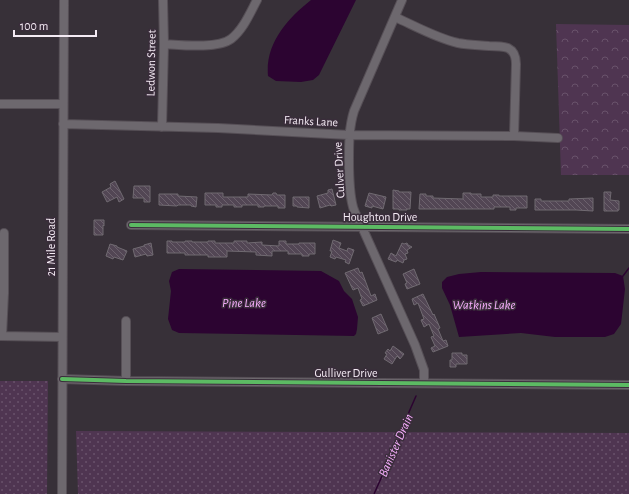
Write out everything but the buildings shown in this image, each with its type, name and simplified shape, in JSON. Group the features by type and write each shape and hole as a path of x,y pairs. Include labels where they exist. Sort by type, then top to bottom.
{"street":[{"name":"21 Mile Road","path":"62,494 64,0"},
{"name":"Ledwon Street","path":"162,127 164,44 163,0"},
{"path":"164,44 210,45 226,42 232,39 241,28 257,0"},
{"name":"Culver Drive","path":"402,0 351,119 349,135 349,177 351,200 355,213 415,345 424,370 424,383"},
{"path":"395,17 444,39 471,45 502,47 513,52 515,55 516,64 514,136"},
{"path":"0,104 63,104"},
{"name":"Franks Lane","path":"63,124 218,128 349,135 514,136 558,138"},
{"name":"Houghton Drive","path":"131,225 629,229"},
{"path":"4,233 4,293 1,336 62,337"},
{"path":"126,321 126,381"},
{"name":"Gulliver Drive","path":"62,379 126,381 629,385"}],"green space":[{"path":"556,24 629,25 629,175 561,175"},
{"path":"0,381 48,381 47,494 0,494"},
{"path":"76,431 629,433 629,494 78,494"}],"water":[{"path":"311,0 356,0 319,75 313,80 301,82 276,81 268,76 270,53 274,43 286,24"},
{"name":"Pine Lake","path":"179,269 321,271 339,281 344,291 352,299 358,317 356,334 354,336 179,333 172,330 168,319 171,291 169,281 172,272"},
{"name":"Watkins Lake","path":"481,272 615,273 623,276 625,289 621,324 614,334 605,337 555,337 521,333 459,337 450,305 442,288 442,282 447,277 459,274"}],"waterway":[{"name":"Banister Drain","path":"623,276 629,268"},
{"name":"Banister Drain","path":"374,494 403,433 409,412 416,396"}],"cycle path":[{"path":"131,225 629,229"},
{"path":"62,379 126,381 629,385"}]}
